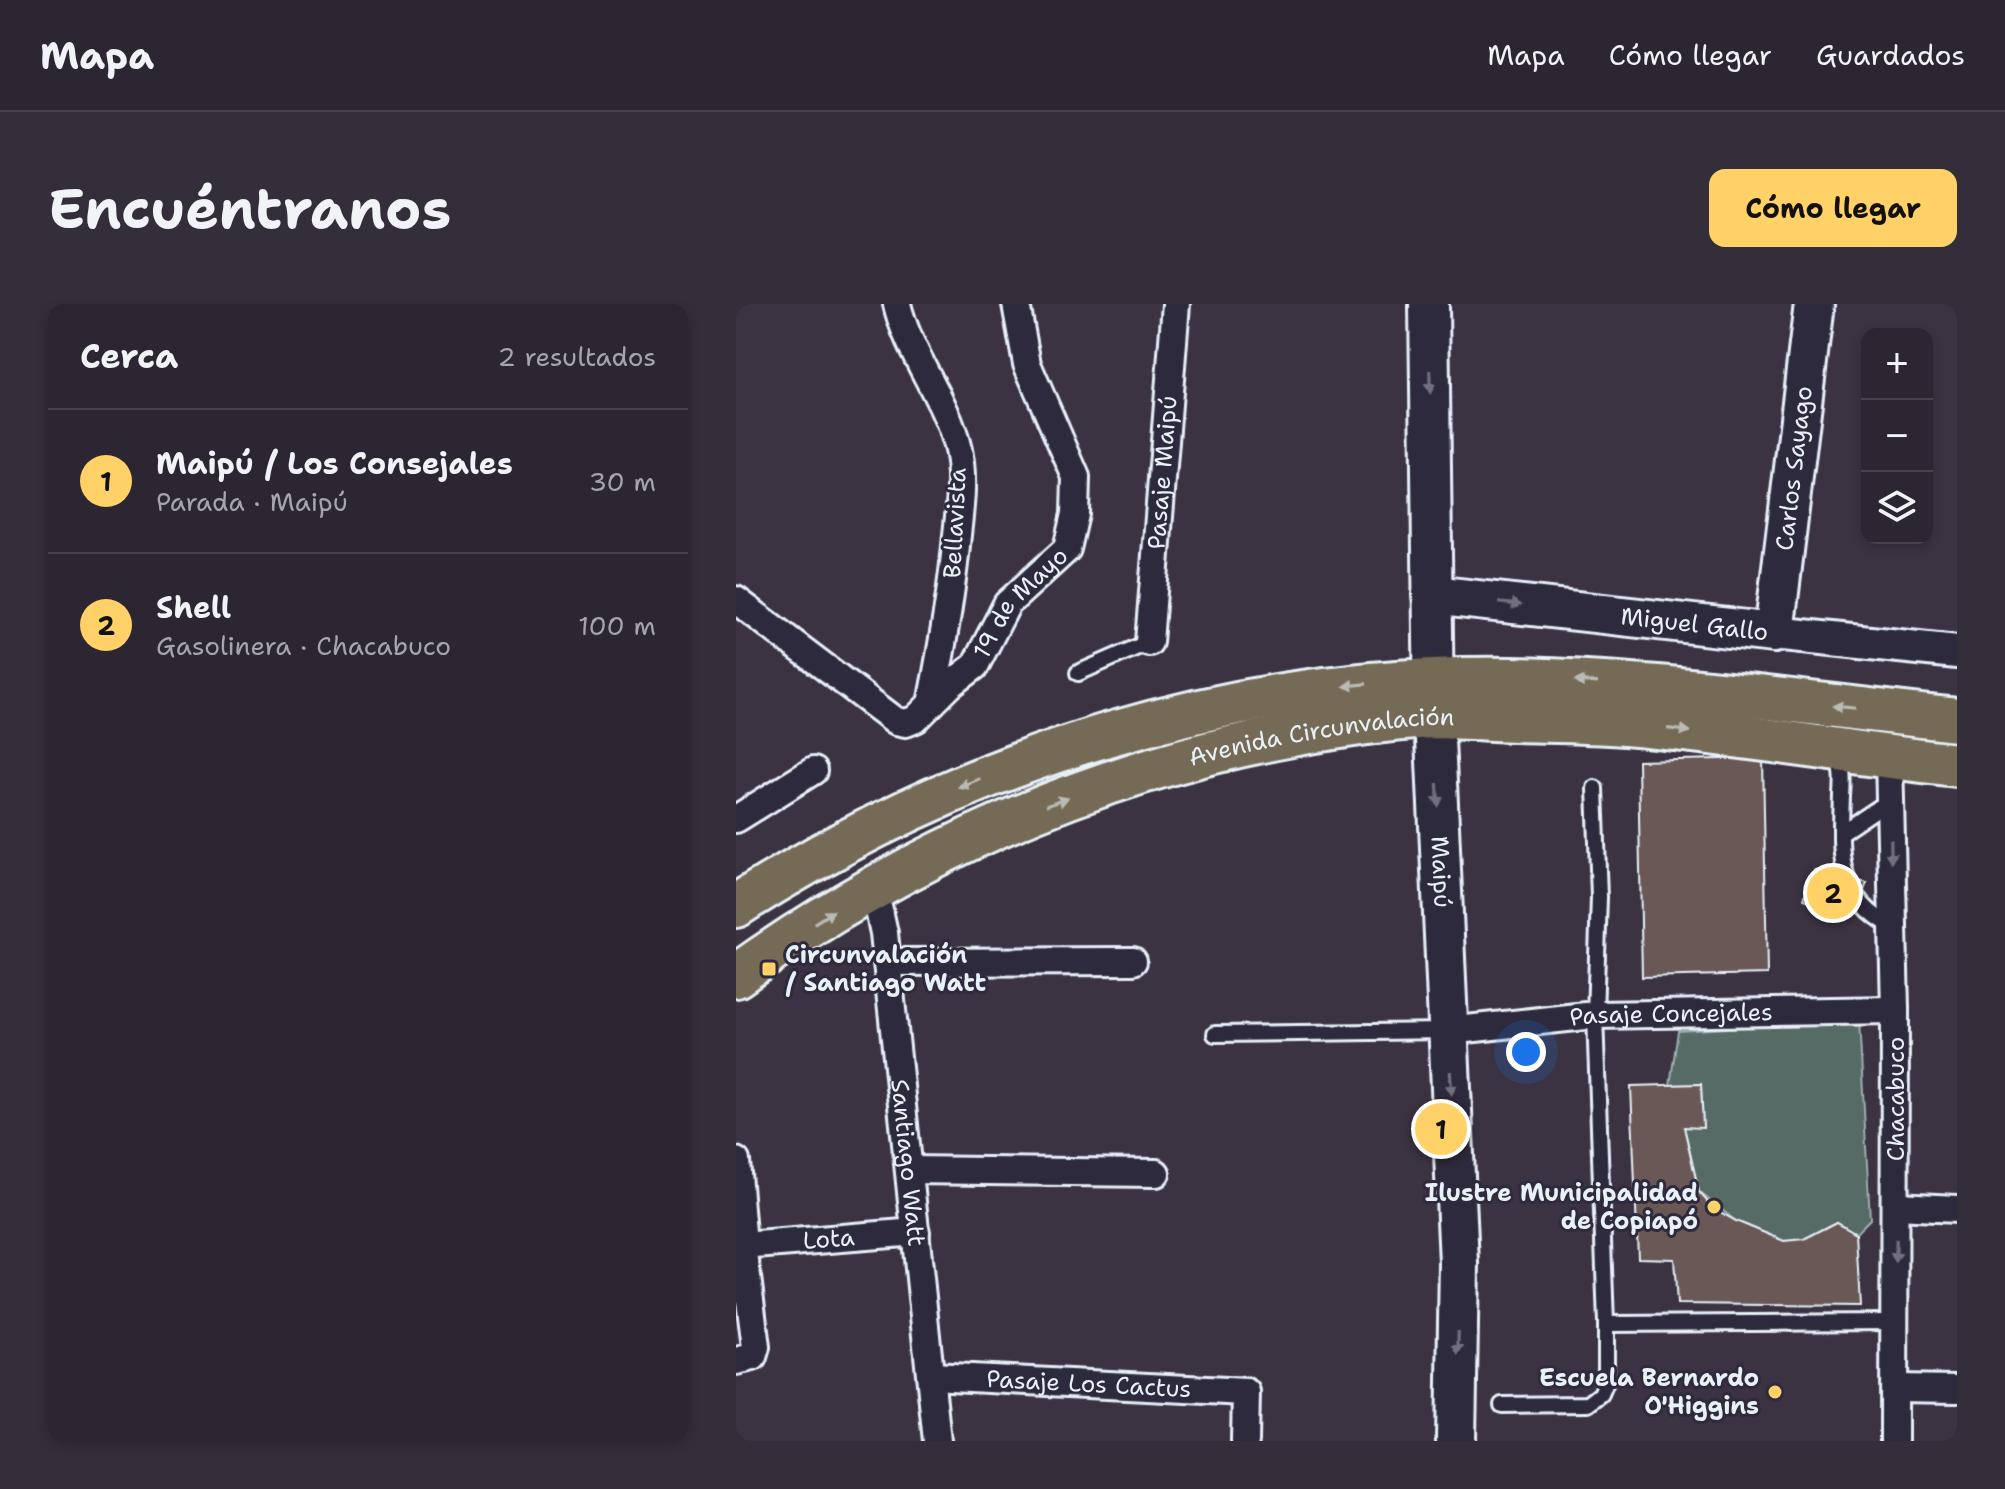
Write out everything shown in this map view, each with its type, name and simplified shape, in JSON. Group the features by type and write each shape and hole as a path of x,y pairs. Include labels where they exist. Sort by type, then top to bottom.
{"main road":[{"name":"Maipú","path":"1429,304 1433,699 1459,1263 1456,1441"},
{"name":"Carlos Sayago","path":"1774,633 1814,304"},
{"name":"Miguel Gallo","path":"1432,595 1774,633"},
{"name":"Avenida Circunvalación","path":"736,976 823,917 874,887 995,827 1102,785 1157,768 1269,739 1383,721 1433,699 1563,681 1939,718"},
{"name":"Avenida Circunvalación","path":"736,906 879,823 1007,767 1137,725 1270,696 1337,687 1957,765"},
{"path":"1889,757 1902,733 1939,718"},
{"path":"874,887 879,823"}],"street":[{"name":"Bellavista","path":"897,304 901,323 942,404 958,451 961,495 950,605 931,704"},
{"name":"19 de Mayo","path":"736,600 896,721 906,723 916,719 950,685 975,666 1007,604 1067,549 1075,514 1076,477 1027,364 1016,304"},
{"name":"Pasaje Maipú","path":"1149,642 1176,304"},
{"name":"Miguel Gallo","path":"1774,633 1957,652"},
{"name":"Chacabuco","path":"1889,757 1895,1010 1894,1441"},
{"path":"736,819 813,771"},
{"name":"Santiago Watt","path":"874,887 884,933 937,1441"},
{"path":"887,962 1133,961"},
{"name":"Pasaje Concejales","path":"1448,1031 1595,1015 1895,1010"},
{"path":"736,1161 756,1347 745,1359"},
{"path":"909,1170 1156,1173"},
{"path":"1896,1206 1957,1209"},
{"name":"Lota","path":"743,1246 916,1232"},
{"name":"Pasaje Los Cactus","path":"931,1376 1246,1392 1245,1441"},
{"path":"1895,1388 1957,1389"}],"lane":[{"path":"1078,673 1149,642"},
{"path":"1830,748 1842,767 1842,865 1851,889 1869,911 1893,927"},
{"path":"1502,1405 1588,1404 1601,1394 1606,1382 1595,1015 1599,897 1595,788"},
{"path":"1841,833 1890,800"},
{"path":"1215,1034 1448,1031"},
{"path":"1606,1324 1895,1322"}],"green space":[{"path":"1859,1020 1870,1219 1856,1233 1837,1222 1804,1239 1784,1241 1736,1221 1699,1192 1684,1127 1703,1127 1701,1084 1670,1085 1678,1031"}],"building":[{"path":"1763,758 1767,974 1642,977 1638,761"},
{"path":"1814,870 1867,883 1854,916 1804,899"},
{"path":"1701,1084 1703,1128 1684,1127 1699,1192 1713,1208 1784,1241 1804,1239 1837,1222 1856,1233 1860,1306 1677,1304 1674,1259 1638,1258 1631,1086"}],"place":[{"name":"Shell","path":"1833,893"},
{"name":"Circunvalación / Santiago Watt","path":"769,969"},
{"name":"Maipú / Los Consejales","path":"1441,1129"},
{"name":"Ilustre Municipalidad de Copiapó","path":"1714,1207"},
{"name":"Escuela Bernardo O'Higgins","path":"1775,1392"}]}
